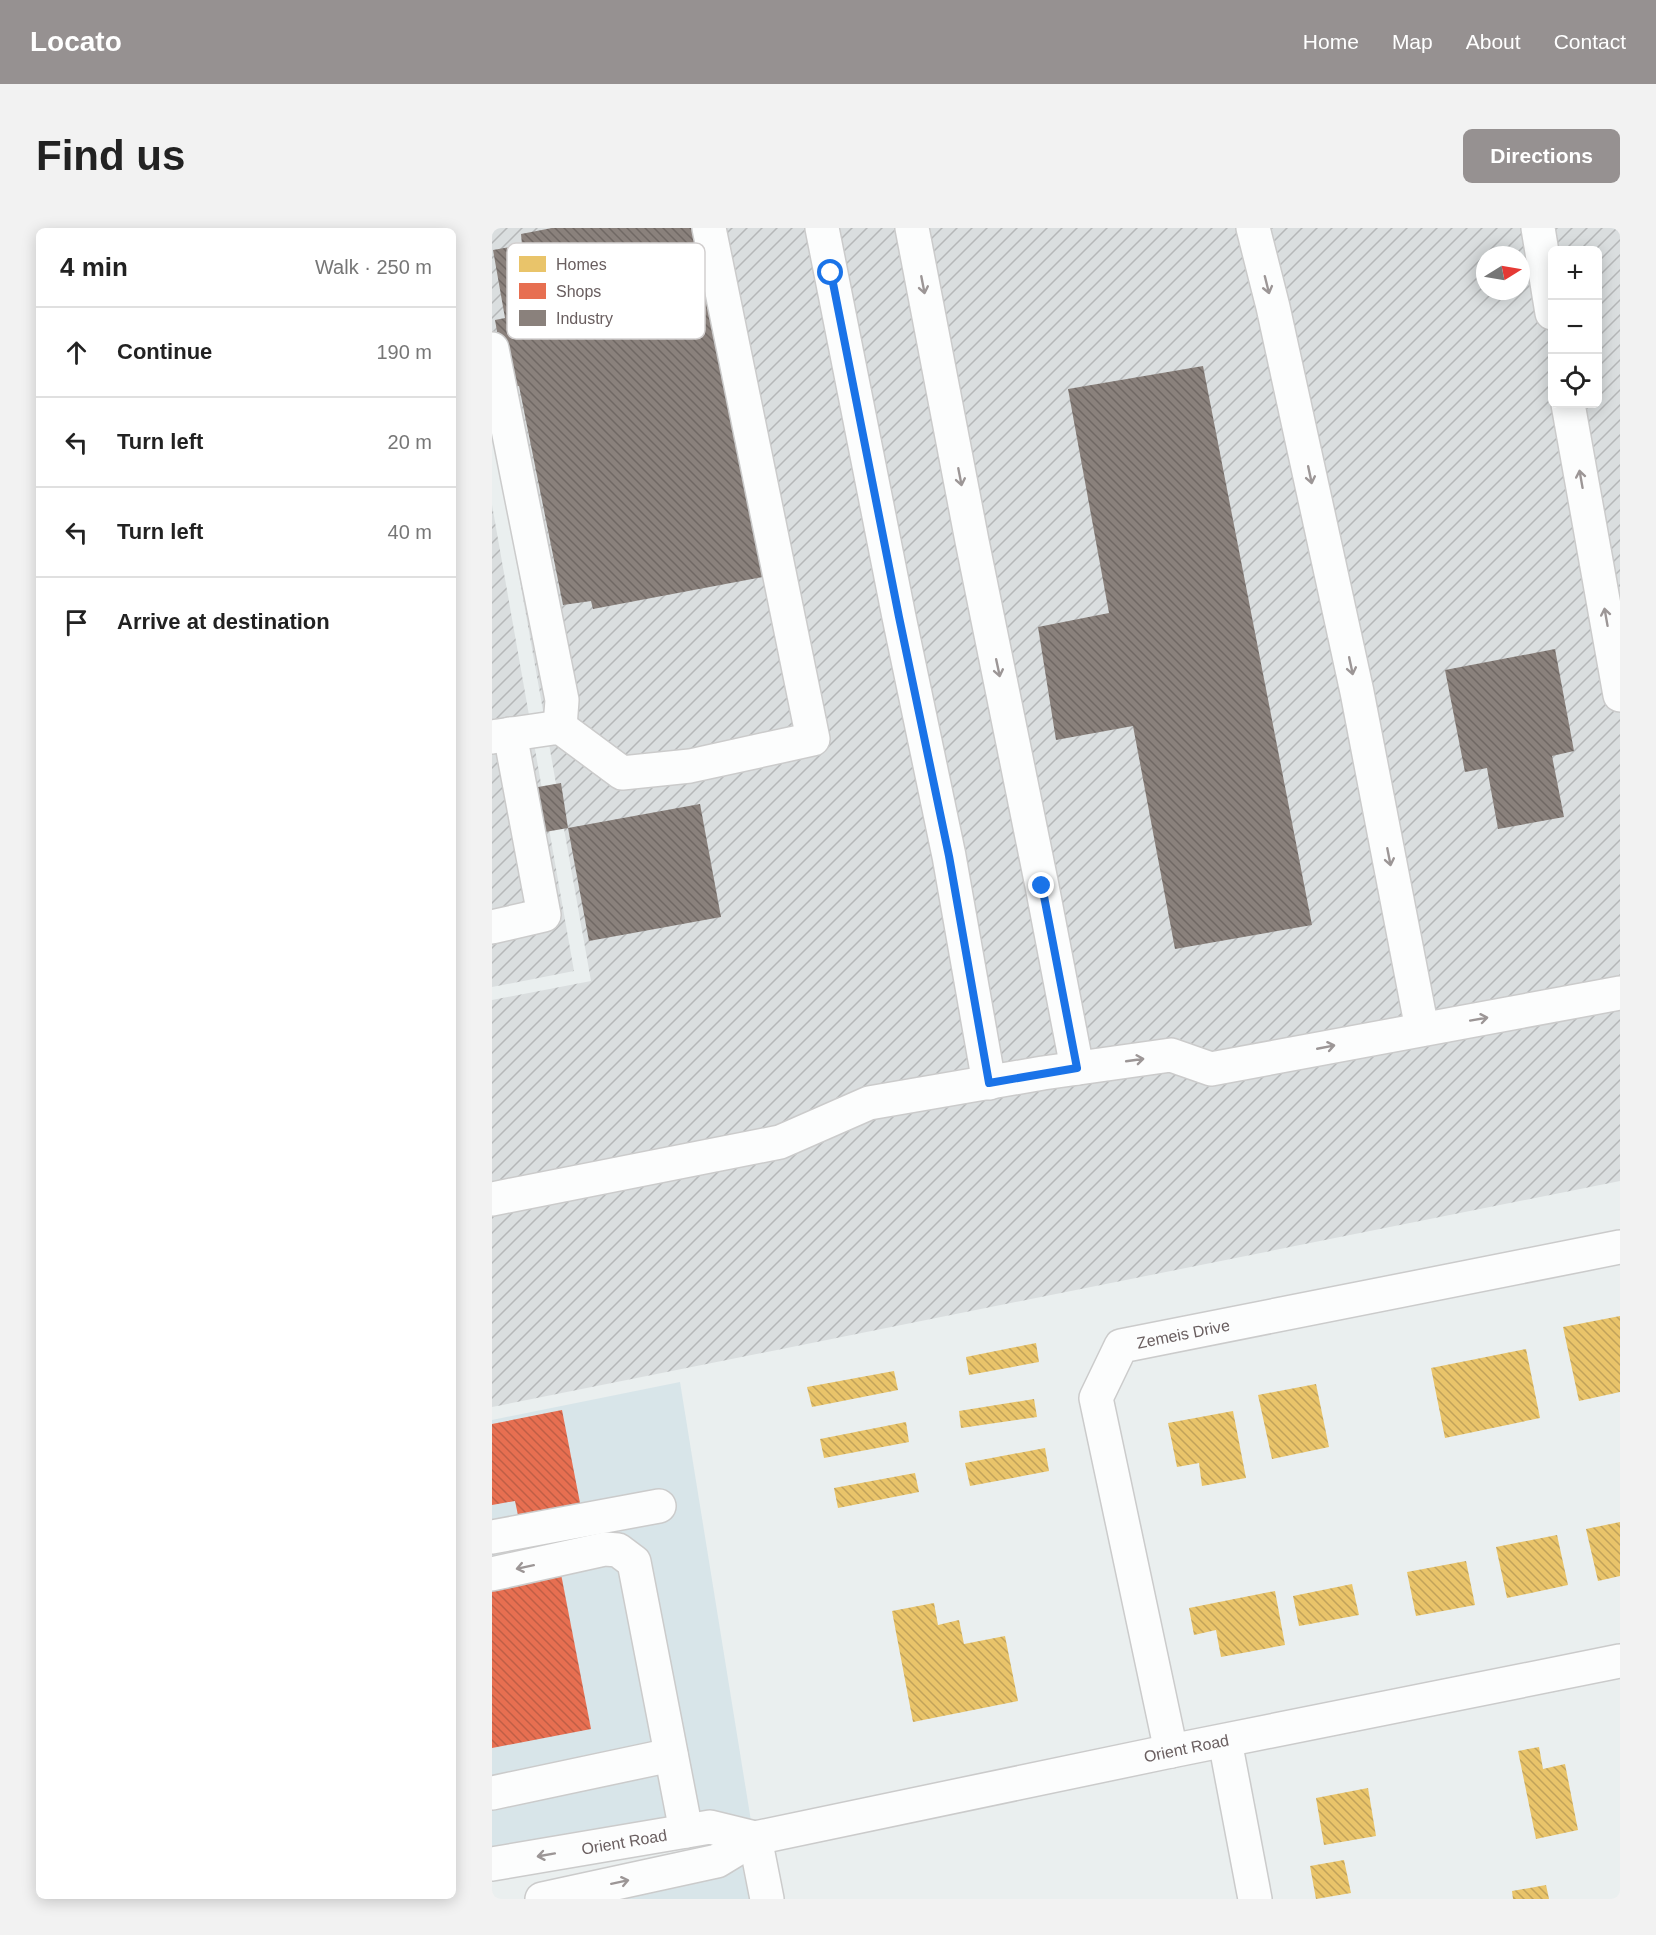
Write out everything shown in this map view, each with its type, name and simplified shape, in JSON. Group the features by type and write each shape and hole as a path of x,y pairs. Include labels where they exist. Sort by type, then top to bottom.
{"street":[{"path":"492,927 544,915 501,735 560,727 622,773 690,766 813,739 709,228"},
{"path":"822,228 903,639 949,856 989,1083"},
{"path":"912,228 1077,1068"},
{"path":"1253,228 1273,307 1357,692 1422,1029"},
{"path":"1538,228 1550,300"},
{"path":"492,349 562,700 560,727"},
{"path":"1569,408 1620,695"},
{"path":"492,1198 780,1142 869,1103 1077,1068 1171,1055 1211,1069 1620,993"},
{"name":"Zemeis Drive","path":"1171,1751 1096,1398 1121,1346 1620,1247"},
{"path":"492,1537 659,1506"},
{"path":"492,1574 605,1549 618,1551 634,1562 686,1831"},
{"name":"Orient Road","path":"542,1899 717,1861 755,1838 1225,1740 1619,1668"},
{"path":"1225,1740 1255,1899"},
{"path":"492,1793 671,1755"},
{"name":"Orient Road","path":"492,1864 710,1827 755,1838"},
{"path":"755,1838 767,1899"}],"shaded area":[{"path":"492,228 1620,228 1620,1181 492,1407 492,1000 591,981 492,423"},
{"path":"492,505 574,971 492,987"},
{"path":"680,1382 751,1821 492,1849 492,1420"},
{"path":"742,1864 749,1899 613,1899"}],"building: Homes":[{"path":"1620,1316 1620,1392 1579,1401 1563,1327"},
{"path":"1036,1343 1039,1362 969,1375 966,1357"},
{"path":"1526,1349 1540,1418 1445,1438 1431,1368"},
{"path":"894,1371 898,1390 812,1407 807,1387"},
{"path":"1316,1384 1329,1447 1272,1459 1258,1395"},
{"path":"1034,1399 1037,1417 961,1428 959,1411"},
{"path":"1233,1411 1246,1478 1202,1486 1199,1463 1177,1467 1168,1423"},
{"path":"906,1422 909,1442 824,1458 820,1439"},
{"path":"1045,1448 1049,1471 970,1486 965,1463"},
{"path":"915,1473 919,1492 838,1508 834,1488"},
{"path":"1620,1522 1620,1576 1598,1581 1586,1529"},
{"path":"1557,1535 1568,1585 1507,1598 1496,1547"},
{"path":"1466,1561 1475,1605 1416,1616 1407,1572"},
{"path":"1352,1584 1359,1615 1299,1626 1293,1596"},
{"path":"1275,1591 1285,1645 1221,1657 1216,1630 1194,1635 1189,1608"},
{"path":"934,1603 938,1625 959,1620 964,1644 1005,1636 1018,1701 913,1722 892,1611"},
{"path":"1539,1747 1543,1769 1565,1764 1578,1830 1536,1839 1518,1751"},
{"path":"1368,1788 1376,1836 1324,1845 1316,1798"},
{"path":"1344,1860 1351,1893 1316,1899 1310,1866"},
{"path":"1546,1885 1549,1899 1513,1899 1512,1891"}],"building: Shops":[{"path":"562,1410 581,1508 519,1520 515,1501 492,1505 492,1424"},
{"path":"561,1574 591,1729 492,1748 492,1587"}],"building: Industry":[{"path":"552,228 698,228 701,243 522,243 521,234"},
{"path":"507,248 507,339 705,339 705,263 768,576 593,609 591,601 563,605 519,386 507,388 495,320 505,318 493,250"},
{"path":"1203,366 1312,925 1175,949 1133,726 1056,740 1038,627 1109,613 1068,389"},
{"path":"1555,649 1574,751 1552,756 1564,817 1498,829 1487,768 1465,772 1445,670"},
{"path":"561,783 568,828 545,832 538,787"},
{"path":"700,804 721,917 589,941 568,828"}],"route":[{"path":"831,273 923,738 949,856 989,1083 1077,1068 1042,886"}]}
